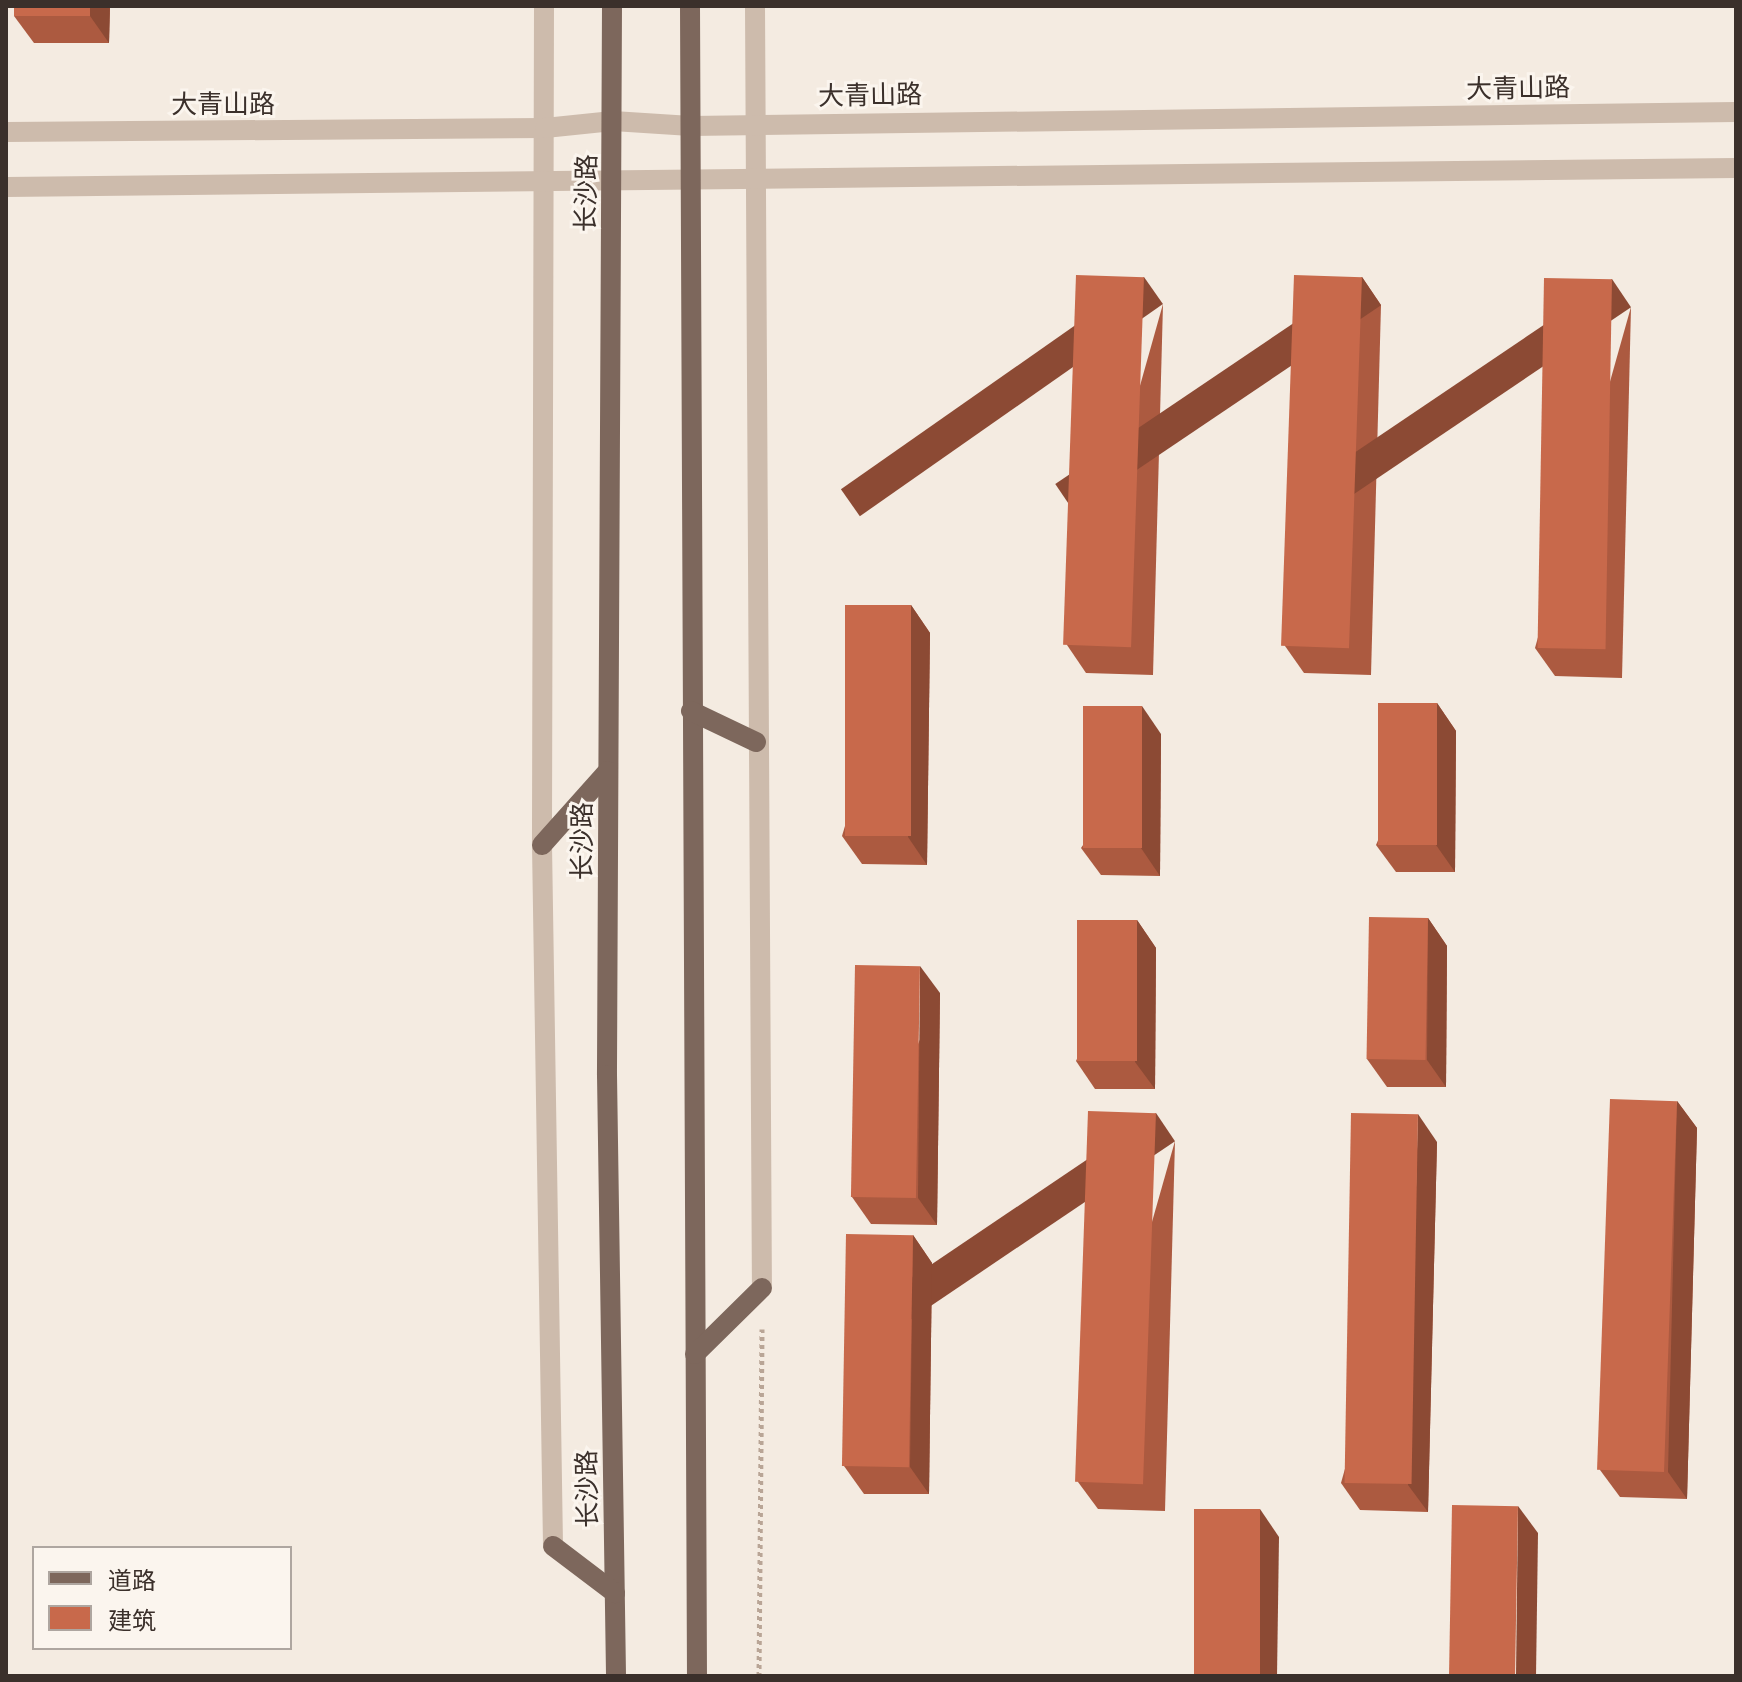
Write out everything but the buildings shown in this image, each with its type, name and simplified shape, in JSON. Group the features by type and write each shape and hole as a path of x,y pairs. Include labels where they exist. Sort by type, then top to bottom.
{"main road":[{"name":"长沙路","path":"612,6 608,771 616,1676"},
{"path":"690,6 697,1676"},
{"path":"691,711 756,742"},
{"path":"542,845 608,771"},
{"path":"695,1354 762,1288"},
{"path":"553,1546 615,1593"}],"street":[{"path":"544,6 542,845 553,1546"},
{"path":"755,6 756,742 762,1288"},
{"name":"大青山路","path":"6,132 545,128 613,121 691,126 756,122 1736,112"},
{"path":"6,187 1736,168"}],"path":[{"path":"759,1676 762,1288"}]}
